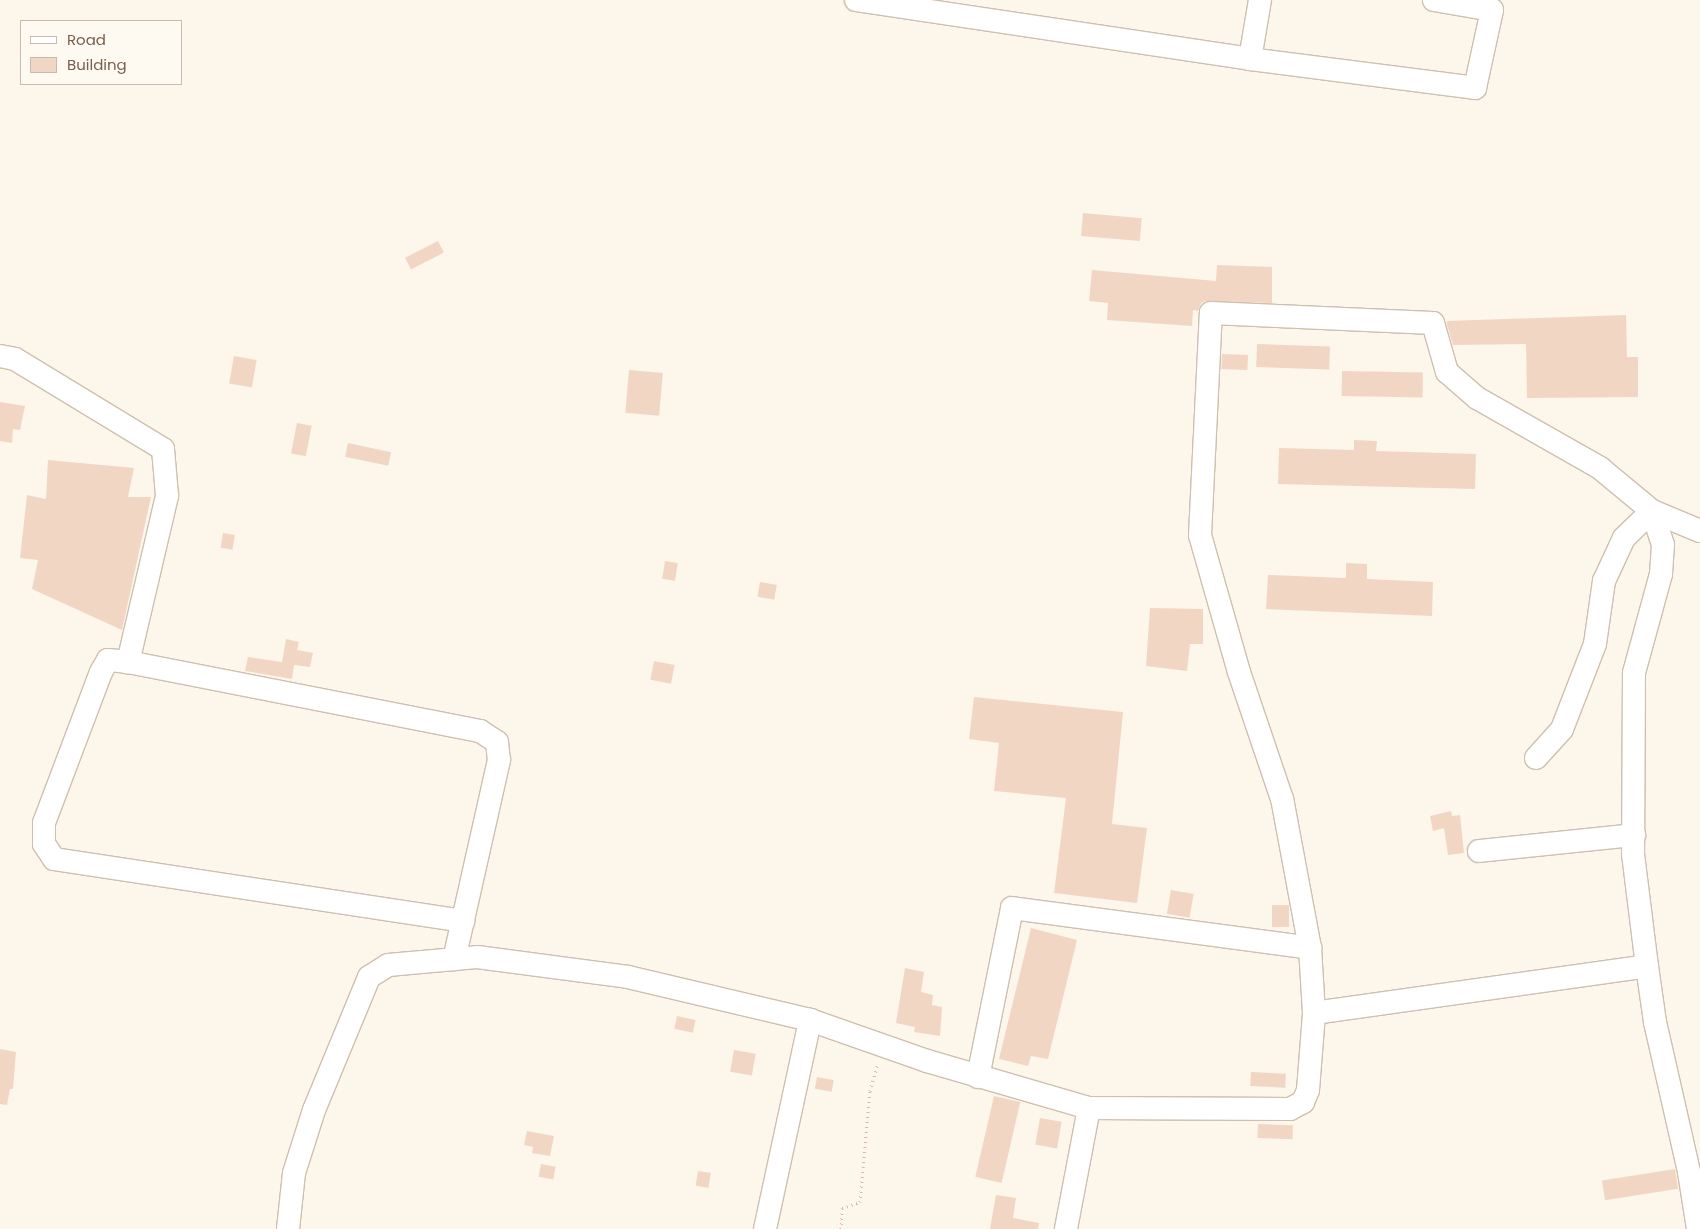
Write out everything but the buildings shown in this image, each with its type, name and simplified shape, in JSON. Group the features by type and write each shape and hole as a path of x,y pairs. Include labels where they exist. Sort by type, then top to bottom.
{"street":[{"path":"856,0 959,8 1250,58 1476,88 1494,5 1434,0"},
{"path":"1250,58 1260,0"},
{"path":"288,1229 294,1173 300,1155 369,977 388,965 477,957 628,977 810,1020 888,1048 1089,1108 1290,1109 1303,1102 1308,1090 1314,1013 1310,948 1282,799 1238,672 1200,535 1211,313 1433,323 1447,372 1477,398 1600,468 1652,511 1700,531"},
{"path":"0,356 15,359 163,449 168,496 128,662"},
{"path":"1536,758 1562,729 1595,644 1604,581 1624,538 1652,511"},
{"path":"1652,511 1663,545 1661,574 1634,673 1634,834 1646,966 1655,1022 1689,1172 1698,1229"},
{"path":"454,959 463,921 499,760 497,742 480,731 128,662 108,660 98,680 44,823 44,844 54,859 463,921"},
{"path":"1480,851 1634,834"},
{"path":"978,1076 1012,908 1310,948"},
{"path":"1314,1013 1646,966"},
{"path":"765,1229 810,1020"},
{"path":"1066,1229 1089,1108"}],"path":[{"path":"841,1229 842,1208 860,1202 870,1091 876,1066 888,1048"}]}
